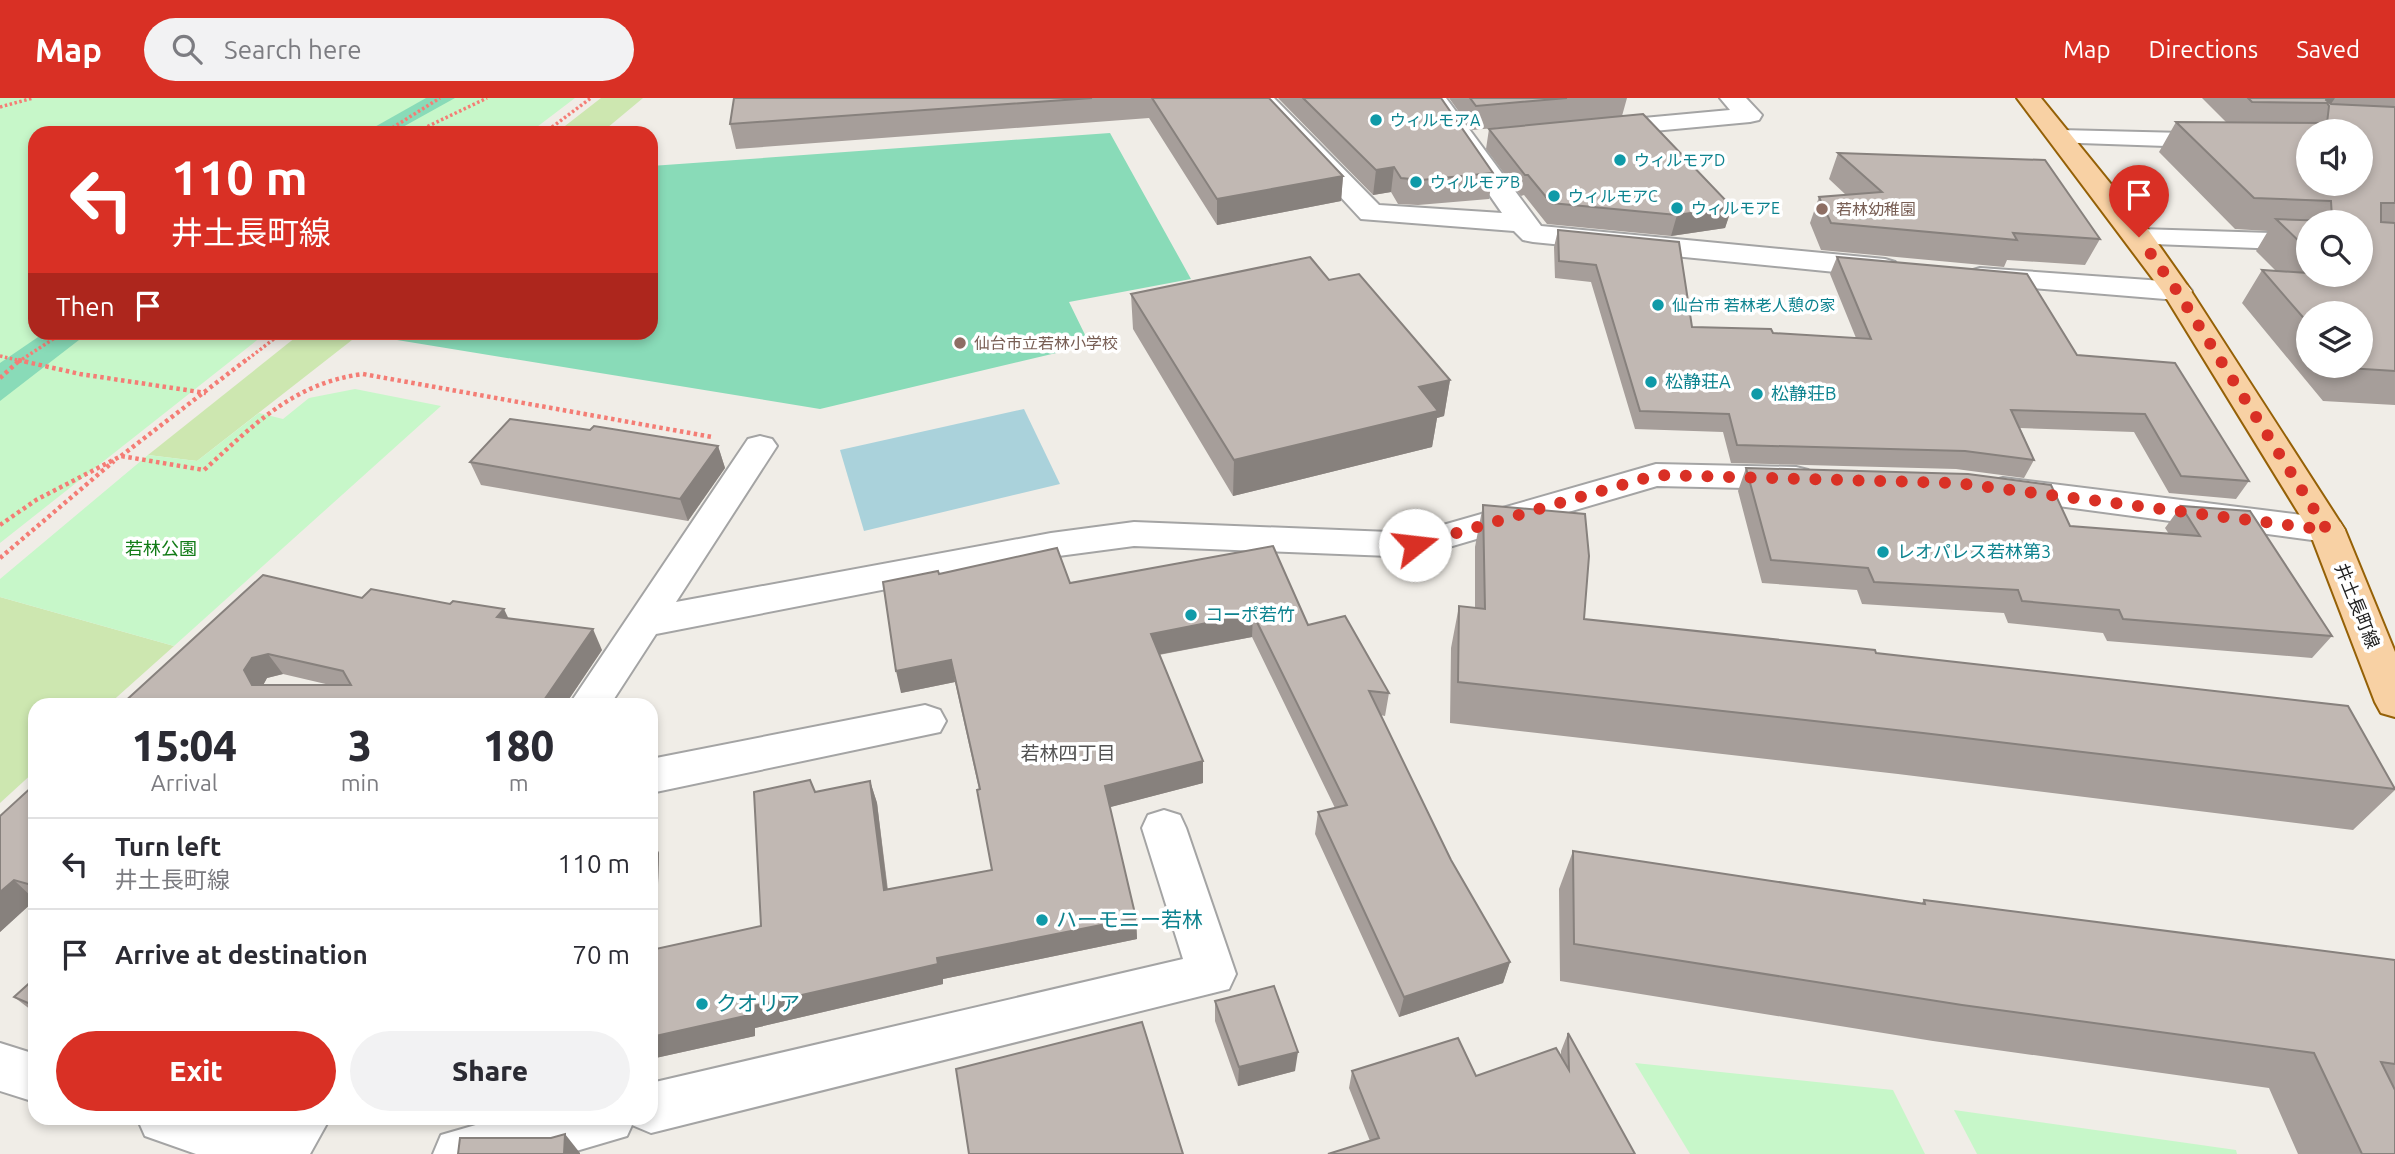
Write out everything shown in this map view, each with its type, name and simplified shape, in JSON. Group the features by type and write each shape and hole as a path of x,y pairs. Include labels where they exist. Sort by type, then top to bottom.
{"main road":[{"name":"井土長町線","path":"2029,98 2139,237 2177,291 2327,530 2395,702"}],"street":[{"path":"1261,98 1371,214 1522,223"},
{"path":"1434,98 1479,140 1522,223 1533,234 1914,270"},
{"path":"1574,131 1750,115 1732,98"},
{"path":"2060,137 2296,134"},
{"path":"2139,237 2296,243"},
{"path":"1955,274 2177,291"},
{"path":"594,698 760,446"},
{"path":"645,622 1051,545 1134,534 1415,545 1656,475 1834,480"},
{"path":"1970,485 2327,530"},
{"path":"658,774 925,720"},
{"path":"658,1106 1212,974 1164,828"},
{"path":"0,1067 28,1076"},
{"path":"186,1125 279,1154 299,1125"},
{"path":"460,1154 580,1125"}],"path":[{"path":"1,107 33,98"},
{"path":"395,126 440,98"},
{"path":"429,126 487,98"},
{"path":"553,126 591,98"},
{"path":"0,377 20,360 51,340"},
{"path":"0,558 121,456 273,340"},
{"path":"0,356 79,374 206,393"},
{"path":"0,525 36,500 121,456 204,470 299,390 326,379 363,374 760,446"}],"green space":[{"path":"0,98 575,98 538,126 28,126 28,340 257,340 0,543"},
{"path":"426,98 455,98 405,126 376,126"},
{"path":"601,98 643,98 609,126 565,126"},
{"path":"1110,133 1191,279 1069,302 1090,345 820,409 397,340 658,340 658,165"},
{"path":"34,340 79,340 0,401 0,363"},
{"path":"292,340 352,340 197,461 148,455"},
{"name":"若林公園","path":"355,389 441,406 174,646 0,597 0,579 148,455 197,461 259,413 283,419 309,398"},
{"path":"0,597 174,646 116,698 28,698 28,777 0,803"},
{"path":"1635,1063 1893,1090 1925,1154 1690,1154"},
{"path":"1954,1110 2236,1150 2237,1154 1977,1154"}],"water":[{"path":"1024,409 1060,484 864,531 840,450"}],"building":[{"path":"734,98 1092,98 730,124"},
{"path":"1152,98 1269,98 1343,176 1217,199"},
{"path":"1303,98 1441,98 1493,173 1421,180 1401,178 1394,167 1376,170"},
{"path":"1470,98 1567,98 1476,106"},
{"path":"2248,98 2327,98 2331,104 2395,107 2395,203 2381,203 2381,222 2395,223 2395,371 2373,370 2373,301 2296,301 2296,309 2262,270 2296,272 2296,287 2373,287 2373,210 2332,210 2331,201 2254,198 2176,122 2296,123 2296,196 2373,196 2373,119 2327,119 2327,103 2252,102"},
{"path":"1643,114 1732,207 1677,215 1551,203 1489,129"},
{"path":"1838,153 2045,160 2100,239 2013,233 2017,240 1831,223 1819,197 1882,192"},
{"path":"2276,219 2296,220 2296,238"},
{"path":"1558,230 1679,242 1692,327 1771,329 1773,333 1871,339 1837,257 2027,274 2077,355 2175,363 2249,481 2181,476 2145,414 2011,410 2034,460 1965,451 1737,445 1729,414 1640,411 1596,265 1559,261"},
{"path":"1310,257 1329,280 1359,274 1450,380 1419,387 1438,411 1234,460 1131,294"},
{"path":"510,419 590,430 594,426 718,446 680,499 470,462"},
{"path":"1746,468 1968,474 2051,485 2070,526 2200,536 2181,506 2250,511 2332,636 2123,619 2119,610 2022,601 2018,590 1874,582 1868,568 1771,560"},
{"path":"1483,505 1585,514 1589,556 1584,619 1875,650 1876,653 2348,706 2395,789 1458,682 1459,606 1485,609"},
{"path":"1273,546 1308,625 1345,616 1389,693 1369,691 1451,860 1510,962 1404,997 1318,812 1347,805 1253,614 1151,634 1203,761 1105,786 1136,918 937,958 938,964 745,1008 745,1016 658,1035 658,948 761,926 754,792 810,780 815,792 870,781 884,890 992,870 977,790 980,789 951,660 896,671 883,582 938,571 939,574 1057,548 1070,583"},
{"path":"263,575 362,598 371,589 450,604 453,601 504,609 497,617 593,629 545,698 129,698","holes":["268,654 343,671 351,685 252,685 244,670 252,658"]},
{"path":"28,790 28,884 14,880 0,892 0,816"},
{"path":"1573,851 1925,904 1924,900 2395,960 2395,1064 2381,1062 2395,1090 2395,1154 2362,1154 2314,1053 1962,1005 1574,944"},
{"path":"28,984 28,1003 14,997"},
{"path":"1274,986 1298,1052 1239,1067 1215,1001"},
{"path":"1142,1022 1183,1154 969,1154 956,1069"},
{"path":"1568,1033 1635,1154 1328,1154 1379,1138 1352,1071 1458,1038 1476,1076 1556,1048 1569,1070"},
{"path":"565,1134 564,1154 458,1154 460,1138 551,1138"}],"place":[{"name":"ウィルモアA","path":"1376,120"},
{"name":"ウィルモアD","path":"1620,160"},
{"name":"ウィルモアB","path":"1416,182"},
{"name":"ウィルモアC","path":"1554,196"},
{"name":"ウィルモアE","path":"1677,208"},
{"name":"若林幼稚園","path":"1822,209"},
{"name":"仙台市 若林老人憩の家","path":"1658,305"},
{"name":"仙台市立若林小学校","path":"960,343"},
{"name":"松静荘A","path":"1651,382"},
{"name":"松静荘B","path":"1757,394"},
{"name":"レオパレス若林第3","path":"1883,552"},
{"name":"コーポ若竹","path":"1191,615"},
{"name":"ハーモニー若林","path":"1042,920"},
{"name":"クオリア","path":"702,1004"}],"district":[{"name":"若林四丁目","path":"1068,753"}],"route":[{"path":"1415,545 1656,475 1956,483 2327,530 2177,291 2139,237"}]}
